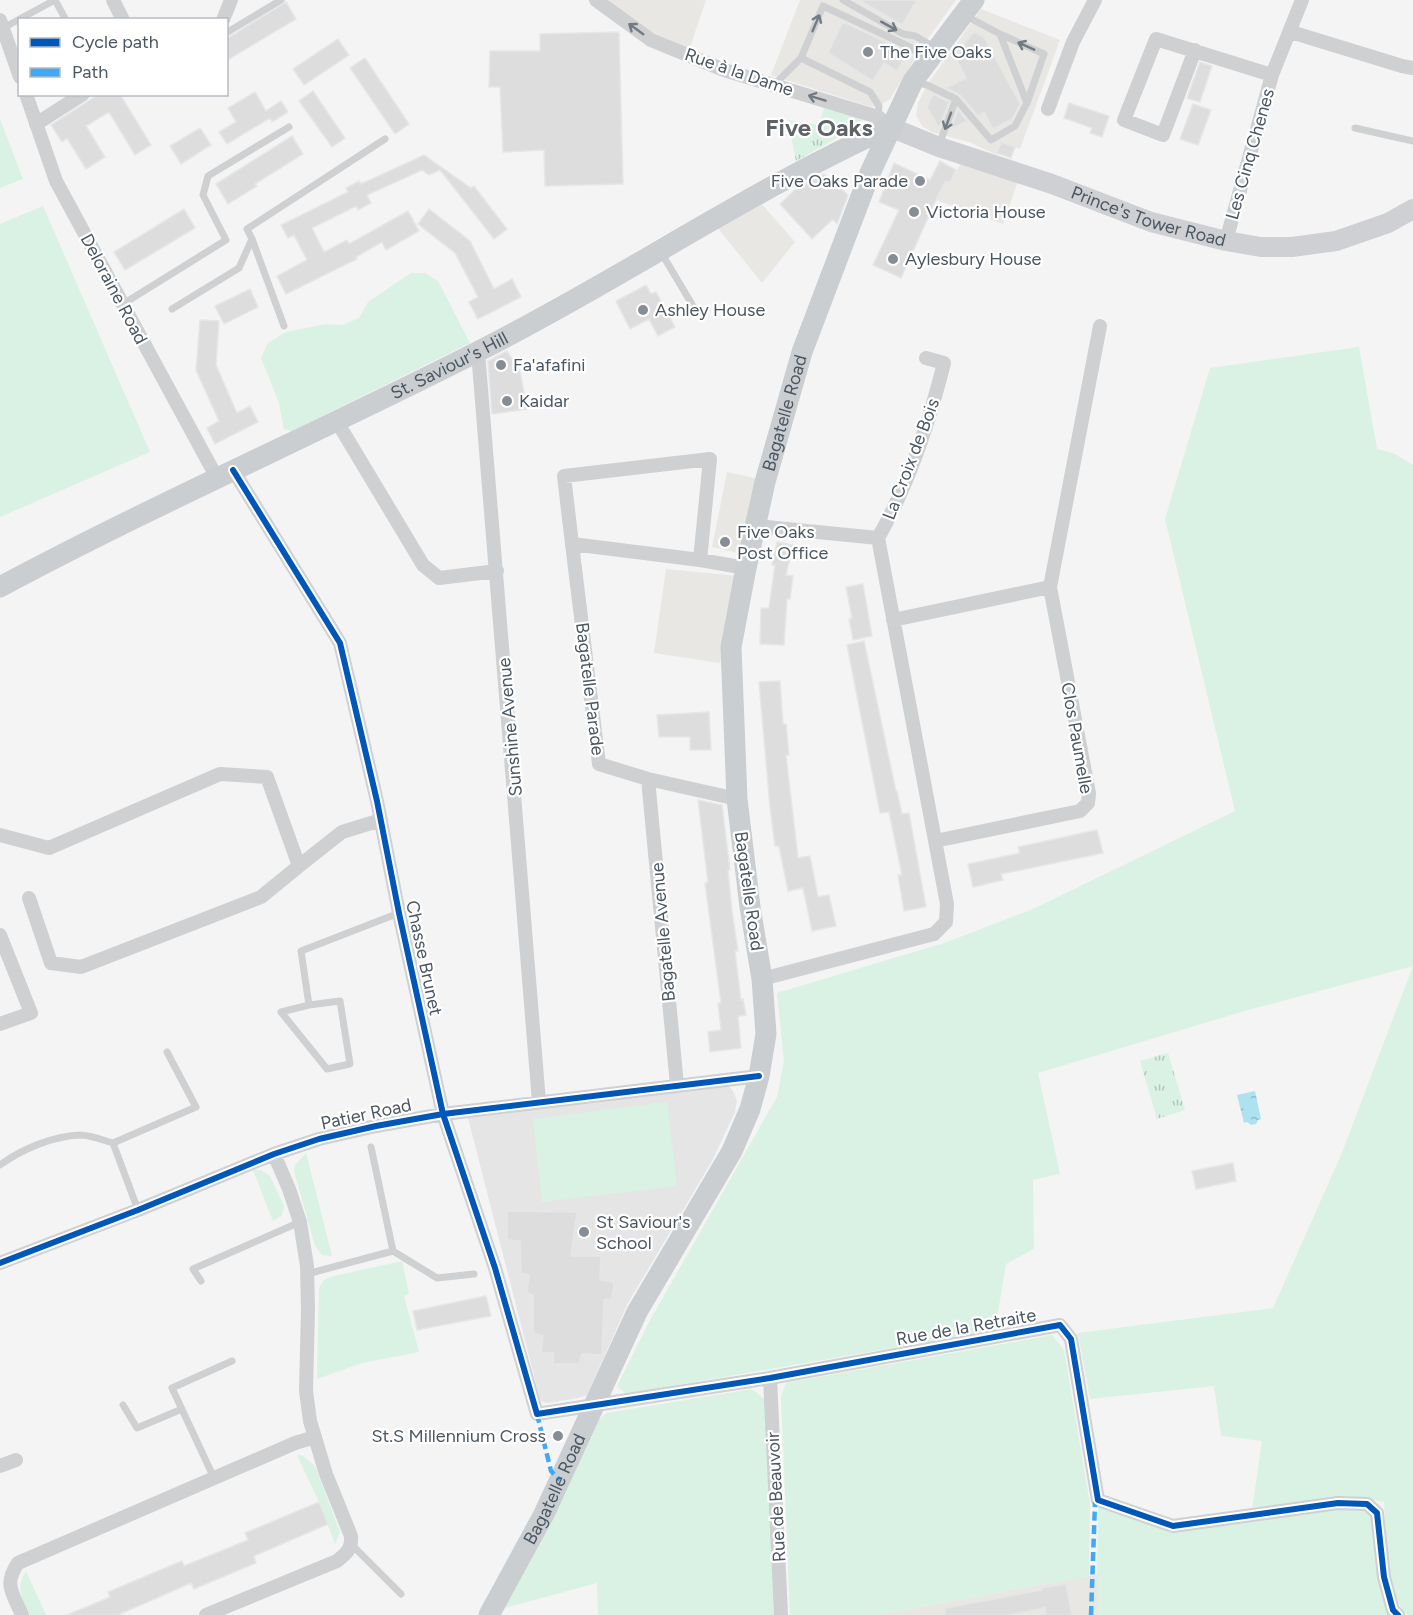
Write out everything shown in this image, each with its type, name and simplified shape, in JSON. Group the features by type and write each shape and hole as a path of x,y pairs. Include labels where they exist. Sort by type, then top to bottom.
{"main road":[{"name":"Bagatelle Road","path":"489,1615 544,1514 637,1312 732,1151 750,1109 759,1076 766,1034 762,979 750,907 737,799 731,647 746,567 765,482 802,352 870,173 884,122 968,5"},
{"name":"Prince's Tower Road","path":"884,122 939,147 1052,184 1150,222 1261,248 1292,247 1336,241 1388,223 1413,209"},
{"name":"St. Saviour's Hill","path":"0,587 89,540 478,352 757,193 838,151 884,122"},
{"path":"838,151 857,150 866,158 870,173"}],"street":[{"path":"113,0 122,18"},
{"path":"224,18 231,0"},
{"name":"Rue à la Dame","path":"596,0 651,40 724,70 884,122"},
{"path":"1048,109 1073,42 1095,0"},
{"path":"1272,75 1302,0"},
{"path":"1,24 18,71"},
{"path":"1291,32 1413,68"},
{"name":"Les Cinq Chenes","path":"1195,50 1163,135 1124,120 1156,39 1195,50 1272,75 1226,241"},
{"name":"Deloraine Road","path":"27,96 56,182 123,304 225,474"},
{"path":"36,124 79,96"},
{"name":"Clos Paumelle","path":"935,841 1080,811 1088,803 1089,793 1050,587 1100,326"},
{"name":"Sunshine Avenue","path":"478,352 539,1102"},
{"name":"La Croix de Bois","path":"878,538 897,500 932,413 944,363 926,358"},
{"path":"336,420 423,566 439,578 497,572"},
{"name":"Bagatelle Parade","path":"700,560 710,459 564,476 599,764 648,779 737,799"},
{"name":"Chasse Brunet","path":"225,474 340,643 381,820 443,1114 495,1268 537,1414 596,1404"},
{"path":"756,526 878,538 947,904 946,922 934,934 762,979"},
{"path":"572,544 746,567"},
{"path":"892,620 1050,587"},
{"path":"0,835 49,848 220,774 267,777 299,866"},
{"name":"Bagatelle Avenue","path":"648,779 677,1086"},
{"path":"29,898 51,963 81,967 261,897 342,832 381,820"},
{"path":"0,935 31,1013 0,1024"},
{"name":"Patier Road","path":"0,1263 274,1154 319,1139 443,1114 759,1076"},
{"path":"206,1615 337,1561 348,1552 352,1545 351,1536 326,1474 310,1421 306,1391 307,1274 300,1222 274,1154"},
{"name":"Rue de la Retraite","path":"596,1404 770,1378 1060,1325 1071,1340 1098,1500 1173,1526 1338,1503 1367,1504 1377,1513 1384,1577 1394,1610 1398,1615"},
{"name":"Rue de Beauvoir","path":"770,1378 781,1615"},
{"path":"22,1615 10,1587 10,1575 18,1563 295,1443 315,1437"},
{"path":"0,1466 16,1460"}],"lane":[{"path":"1,24 55,0 65,18"},
{"path":"228,32 281,0"},
{"path":"843,0 903,34 915,36 933,55"},
{"path":"913,81 956,99 991,140 1015,126 1027,103 1044,54 1000,34 968,5"},
{"path":"774,85 801,58 823,6 910,47 933,55"},
{"path":"1000,34 1027,103"},
{"path":"801,58 870,92 879,106 884,122"},
{"path":"939,147 956,99"},
{"path":"123,304 226,240 203,195 208,176 289,127"},
{"path":"1355,128 1413,141"},
{"path":"284,326 247,229 385,139"},
{"path":"172,309 239,268 252,239"},
{"path":"660,250 696,311"},
{"path":"309,1005 301,951 399,914"},
{"path":"340,1001 350,1064 327,1069 281,1012 309,1005 340,1001"},
{"path":"0,1165 24,1150 56,1139 82,1135 113,1143 196,1107 167,1052"},
{"path":"113,1143 138,1210"},
{"path":"371,1147 393,1251"},
{"path":"201,1281 193,1269 300,1222"},
{"path":"307,1274 393,1251 437,1278 474,1274"},
{"path":"214,1478 172,1388 232,1361"},
{"path":"123,1405 137,1428 182,1409"},
{"path":"352,1545 401,1594"}],"shaded area":[{"path":"608,0 706,0 689,50 646,29"},
{"name":"The Five Oaks","path":"800,0 956,0 926,41 890,99 879,106 871,107 771,75"},
{"path":"981,9 1060,40 1020,149 1002,142 997,155 969,142 932,132 922,126 916,115 918,103 927,85"},
{"path":"960,165 1018,181 1003,224 936,200 945,182 950,181"},
{"path":"761,203 795,242 762,283 717,227"},
{"path":"727,472 759,479 742,554 712,547"},
{"path":"666,569 738,576 720,663 654,653"},
{"name":"St Saviour's School","path":"727,1084 737,1101 735,1112 712,1161 628,1303 587,1395 543,1402 540,1399 468,1118"},
{"path":"1098,1575 1097,1615 876,1615 1089,1576"}],"green space":[{"path":"825,104 858,114 863,123 796,161 788,120 819,125"},
{"path":"0,119 23,179 0,188"},
{"path":"43,206 150,452 0,517 0,224"},
{"path":"411,273 425,273 438,281 470,343 292,431 284,429 279,403 261,358 268,343 286,332 326,324 343,325 359,318 368,302"},
{"path":"1359,347 1377,449 1393,453 1413,465 1413,966 1248,1010 1038,1073 1060,1174 1033,1180 1034,1249 1006,1264 995,1330 626,1394 617,1386 649,1322 777,1097 784,1061 777,993 947,942 1033,909 1235,811 1165,519 1210,368"},
{"path":"1413,966 1413,1615 1407,1615 1400,1606 1391,1578 1384,1502 1348,1497 1252,1511 1262,1441 1221,1436 1214,1386 1090,1399 1078,1333 1273,1308 1341,1155"},
{"path":"1168,1053 1185,1110 1157,1119 1140,1061"},
{"path":"667,1102 677,1186 542,1202 533,1119"},
{"path":"306,1153 332,1256 322,1255 315,1246 294,1171 295,1165"},
{"path":"253,1170 261,1170 270,1176 284,1206 282,1215 273,1221"},
{"path":"402,1261 409,1294 404,1296 419,1352 362,1363 317,1379 319,1288 324,1280"},
{"path":"1052,1335 1064,1350 1090,1504 1089,1576 876,1615 790,1615 781,1396 786,1383"},
{"path":"752,1389 767,1401 776,1615 598,1615 597,1583 504,1608 596,1422 607,1413"},
{"path":"297,1455 303,1456 315,1466 340,1532 335,1544 319,1502"},
{"path":"1098,1507 1174,1532 1359,1507 1367,1511 1371,1518 1386,1610 1391,1615 1097,1615"},
{"path":"26,1571 46,1615 30,1615 24,1603 20,1588"}],"water":[{"path":"1255,1091 1261,1119 1251,1125 1244,1123 1237,1095"}],"building":[{"path":"859,0 917,0 902,25"},
{"path":"286,2 296,19 228,60 228,38"},
{"name":"The Five Oaks","path":"843,22 907,52 897,71 884,63 873,81 828,53"},
{"path":"619,32 623,184 545,186 544,150 503,152 500,87 489,87 490,51 540,51 540,34"},
{"path":"974,32 984,37 1020,104 1012,119 993,129 984,112 978,116 960,95 946,88 966,78 956,58"},
{"path":"338,39 349,55 304,85 293,69"},
{"path":"365,58 409,124 395,134 350,68"},
{"path":"1200,62 1212,66 1200,102 1187,98"},
{"path":"313,91 345,138 332,147 299,101"},
{"path":"255,92 266,111 281,101 288,112 272,122 270,118 227,144 219,132 236,122 228,108"},
{"path":"933,94 949,102 939,128 927,107"},
{"path":"96,96 121,96 151,145 135,155 109,112 86,126 105,157 86,169 67,138 62,142 51,125"},
{"path":"1069,103 1109,116 1102,137 1090,133 1092,128 1064,118"},
{"path":"1193,104 1211,110 1198,145 1180,139"},
{"path":"958,110 967,121 951,129"},
{"path":"200,128 211,145 181,164 170,146"},
{"path":"292,136 303,154 228,204 216,184"},
{"path":"1001,142 1015,147 1011,158 997,153"},
{"path":"424,155 471,188 474,186 507,229 494,239 440,170 429,175 422,170 367,195 371,203 358,210 356,206 312,228 324,252 347,240 349,244 408,211 419,231 386,250 382,242 356,257 357,259 286,294 277,276 307,260 294,235 288,238 281,225 348,192 346,188 359,181 361,184"},
{"path":"940,161 956,170 950,182 945,182 901,278 873,265 899,210 879,202 894,163 930,180"},
{"path":"824,174 848,195 837,224 833,219 812,239 780,204 798,187"},
{"path":"184,209 195,228 125,270 114,252"},
{"path":"429,209 470,241 494,289 512,279 521,297 478,319 469,302 478,297 455,253 418,224"},
{"name":"Ashley House","path":"646,285 651,294 656,292 675,327 658,336 649,319 630,329 616,301"},
{"path":"250,289 258,307 224,324 215,306"},
{"path":"200,320 219,321 216,365 237,413 250,406 258,422 215,444 207,428 219,421 196,370"},
{"path":"507,351 520,371 527,409 492,414 488,361"},
{"path":"777,542 793,545 786,575 793,576 790,599 787,599 784,645 760,644 761,608 769,608 775,565 772,565"},
{"path":"863,584 872,636 853,640 849,619 852,618 846,587"},
{"path":"864,641 902,814 909,813 926,907 904,911 898,875 902,875 889,812 880,813 847,645"},
{"path":"780,681 798,858 810,856 818,897 829,895 836,926 812,931 803,888 788,891 779,846 775,846 770,807 759,682"},
{"path":"709,712 711,750 690,750 690,737 659,737 657,715"},
{"path":"698,800 722,805 738,951 735,951 741,1000 743,999 746,1015 738,1016 741,1048 710,1052 708,1032 721,1030 718,1003 721,1003 705,883 708,882"},
{"path":"1097,830 1103,853 1001,874 1003,880 973,887 968,864 1020,853 1018,847"},
{"path":"1233,1163 1236,1181 1196,1189 1192,1171"},
{"path":"507,1211 577,1212 571,1256 601,1256 600,1280 614,1282 612,1299 604,1300 602,1355 582,1354 579,1364 553,1364 553,1353 541,1353 543,1336 533,1333 533,1295 527,1293 529,1275 521,1273 520,1241 507,1240"},
{"path":"486,1296 491,1316 417,1330 413,1311"},
{"path":"319,1502 328,1524 254,1556 256,1563 194,1589 191,1583 118,1615 67,1615 110,1597 108,1592 182,1561 184,1566 248,1540 245,1533"},
{"path":"1066,1584 1072,1615 1046,1615 1045,1608 1009,1615 945,1615 945,1608"}],"marked path":[{"path":"537,1414 551,1471 560,1480"},
{"path":"1091,1615 1095,1503 1098,1500"}],"cycle path":[{"path":"233,470 340,643 377,801 443,1114 495,1268 537,1414 770,1378 1060,1325 1071,1339 1098,1500 1173,1526 1338,1503 1367,1504 1377,1513 1384,1577 1393,1610 1398,1615"},
{"path":"0,1263 274,1154 319,1139 443,1114 759,1076"}],"place":[{"name":"The Five Oaks","path":"868,52"},
{"name":"Five Oaks Parade","path":"920,181"},
{"name":"Victoria House","path":"914,212"},
{"name":"Aylesbury House","path":"893,259"},
{"name":"Ashley House","path":"643,310"},
{"name":"Fa'afafini","path":"501,365"},
{"name":"Kaidar","path":"507,401"},
{"name":"Five Oaks Post Office","path":"725,542"},
{"name":"St Saviour's School","path":"584,1232"},
{"name":"St.S Millennium Cross","path":"558,1436"}],"district":[{"name":"Five Oaks","path":"819,127"}]}
